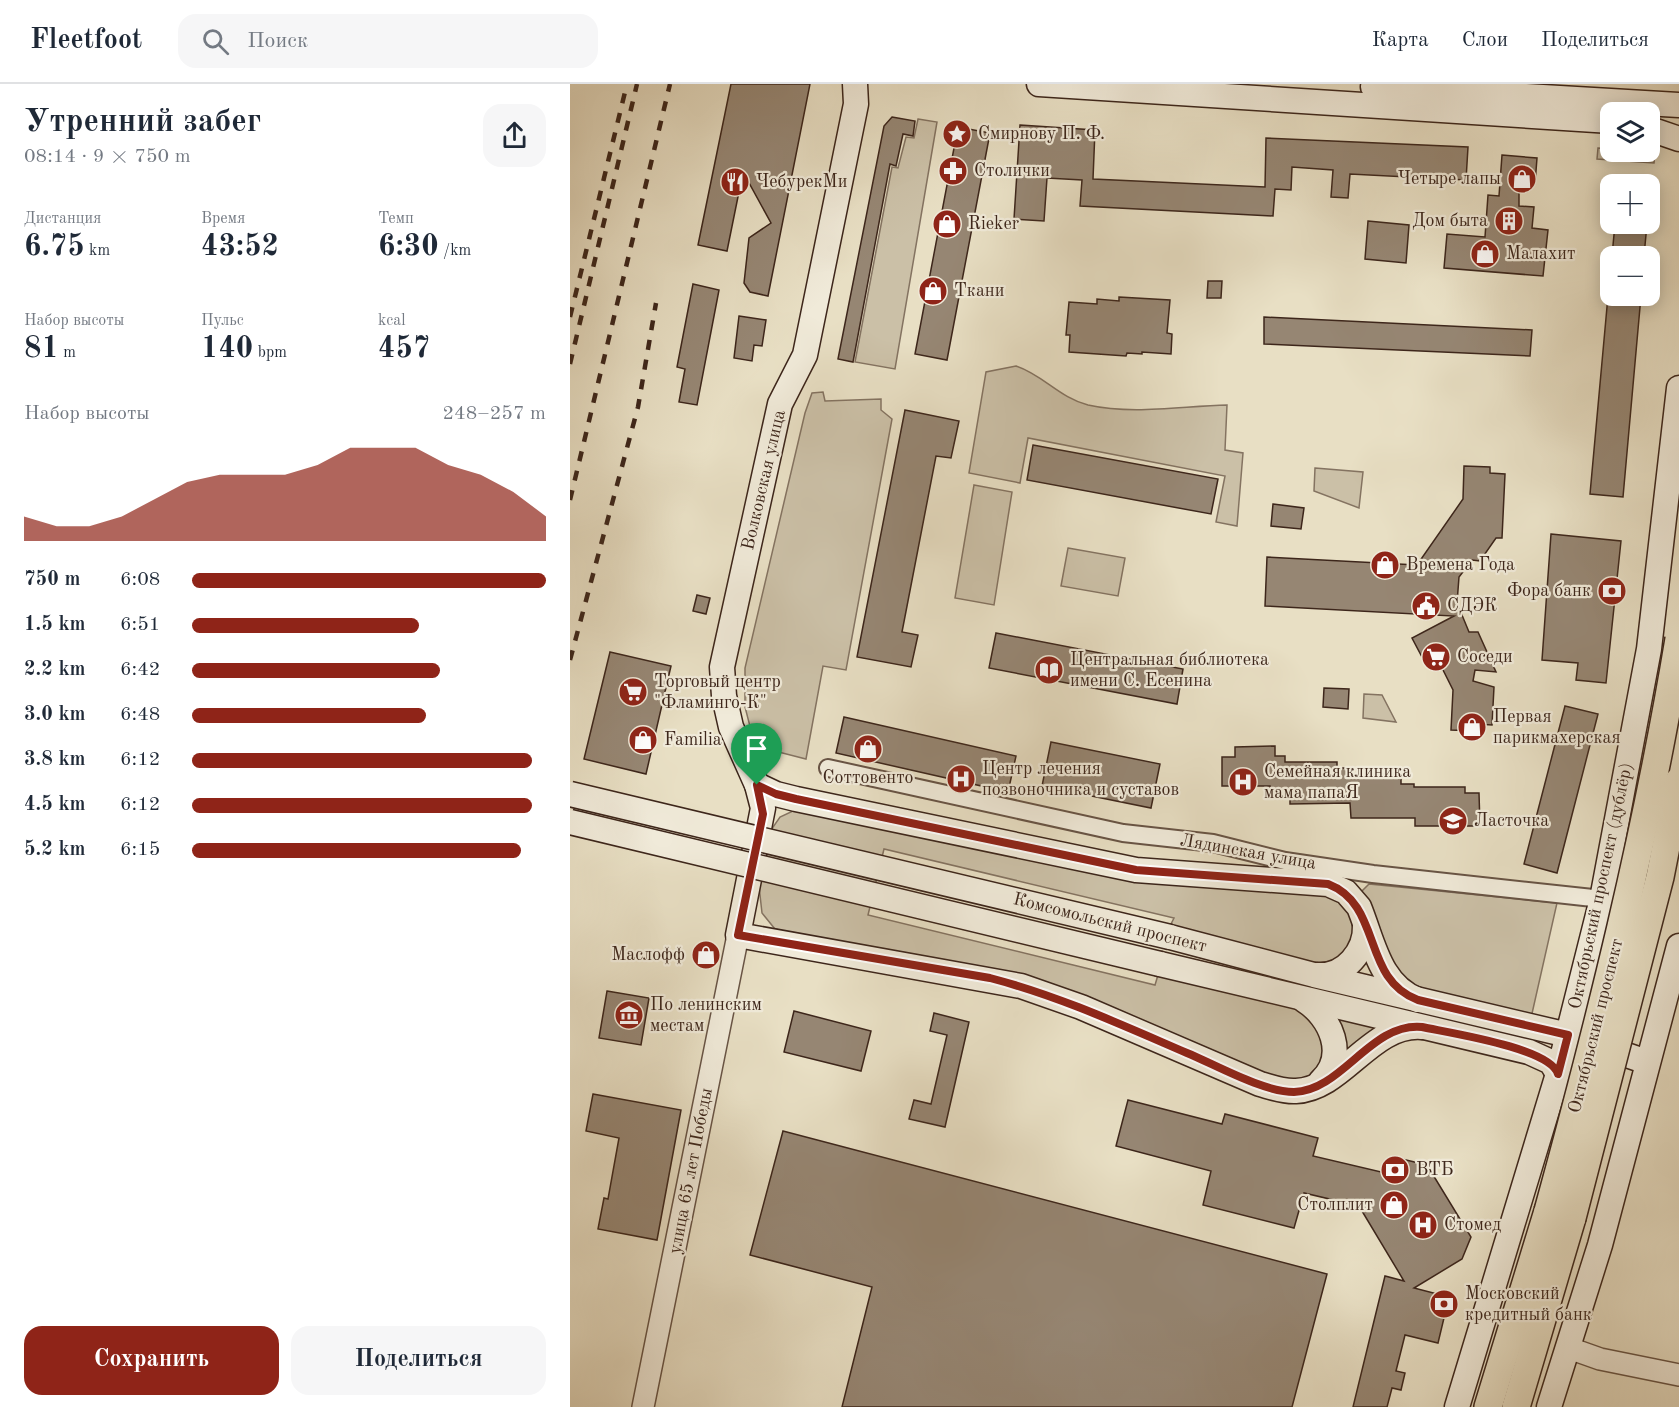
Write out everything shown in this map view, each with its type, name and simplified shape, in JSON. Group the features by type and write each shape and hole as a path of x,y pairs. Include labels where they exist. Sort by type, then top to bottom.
{"main road":[{"path":"1039,84 1600,120"},
{"path":"1315,84 1679,105"},
{"name":"Волковская улица","path":"738,935 763,814 757,785 731,727 724,696 722,667 780,404 805,355 859,91"},
{"path":"1660,125 1679,126"},
{"path":"1660,132 1679,139"},
{"name":"Октябрьский проспект (дублёр)","path":"1457,1407 1558,1074 1602,899 1649,650 1679,388"},
{"name":"Октябрьский проспект","path":"1515,1407 1560,1215 1582,1089 1633,875 1664,729 1679,639"},
{"name":"Октябрьский проспект","path":"1488,1407 1560,1215 1660,877 1679,782"},
{"name":"Лядинская улица","path":"757,785 776,794 796,799 1102,864 1175,874 1328,884 1354,899 1377,956 1390,979 1403,992 1418,1000"},
{"name":"Комсомольский проспект","path":"570,794 1170,937 1314,975 1568,1035 1647,1062"},
{"name":"Комсомольский проспект","path":"570,822 1529,1052 1551,1062 1558,1074"},
{"path":"1314,975 1336,972 1356,956 1364,940 1365,923"},
{"path":"738,935 990,978 1021,986 1081,1007 1267,1086 1294,1092 1317,1084 1391,1032 1409,1026 1422,1027"},
{"path":"1549,1407 1600,1245 1679,946"},
{"path":"1296,996 1310,1004 1322,1015 1335,1041 1332,1065 1327,1076 1317,1084"}],"street":[{"path":"1649,650 1653,678 1667,694 1679,701"},
{"name":"Лядинская улица","path":"828,768 1124,833 1230,846 1286,861 1373,874 1602,899"},
{"name":"улица 65 лет Победы","path":"643,1407 738,935"},
{"path":"1569,1348 1600,1359 1679,1375"}],"shaded area":[{"path":"918,119 937,122 895,369 855,362 892,167 898,168 906,137 914,138"},
{"path":"1598,148 1600,148 1600,159 1597,159"},
{"path":"1016,366 1078,402 1088,405 1140,410 1227,405 1225,450 1243,453 1237,526 1216,522 1225,476 1028,438 1020,483 969,473 986,372"},
{"path":"823,392 825,401 881,399 881,410 892,419 846,670 823,666 806,759 755,746 745,707 745,668 805,413 812,393"},
{"path":"1315,468 1363,472 1359,508 1314,491"},
{"path":"974,485 1012,492 994,605 955,598"},
{"path":"1068,548 1125,558 1118,596 1061,586"},
{"path":"1364,694 1382,695 1396,722 1363,718"},
{"path":"795,810 1315,890 1347,905 1356,931 1343,956 1324,965 1169,928 1174,918 884,849 868,915 1155,985 1158,975 1265,998 1310,1013 1328,1057 1307,1079 1277,1079 1085,999 775,929 762,913 759,886 771,830 780,817"},
{"path":"1369,884 1557,903 1531,1018 1427,993 1401,980 1360,893"},
{"path":"1334,1015 1380,1026 1345,1058"}],"building":[{"path":"731,84 810,84 768,296 750,292 744,283 749,238 771,223 743,172 727,251 698,245"},
{"path":"892,117 915,121 913,136 903,134 896,166 890,164 853,362 838,359 884,126"},
{"path":"1020,125 1095,130 1093,179 1265,187 1266,138 1468,147 1466,180 1350,174 1348,198 1331,197 1333,170 1292,167 1291,190 1275,189 1273,216 1080,206 1082,180 1047,178 1044,221 1014,219"},
{"path":"958,127 990,133 947,360 915,354"},
{"name":"Дом быта","path":"1502,155 1537,158 1535,184 1519,184 1519,206 1534,207 1532,228 1548,230 1543,276 1444,268 1447,234 1485,237 1488,195 1499,196"},
{"path":"1368,221 1409,225 1406,263 1365,259"},
{"path":"1614,234 1646,234 1645,246 1613,246"},
{"path":"1208,281 1222,281 1221,298 1207,298"},
{"path":"693,284 719,290 697,405 679,402 685,369 677,367"},
{"path":"1119,297 1170,300 1167,333 1172,334 1171,354 1142,352 1142,354 1127,353 1126,356 1069,352 1070,335 1066,335 1069,302 1097,304 1097,299 1119,301"},
{"path":"1607,306 1640,306 1623,497 1590,494"},
{"path":"739,316 766,320 762,346 754,345 752,361 734,358"},
{"path":"1264,317 1532,330 1530,356 1264,344"},
{"path":"905,410 959,421 951,458 936,456 902,632 918,635 911,667 857,657"},
{"path":"1033,445 1218,479 1211,514 1027,480"},
{"path":"1464,466 1490,467 1490,473 1505,474 1502,538 1496,538 1480,561 1472,560 1459,577 1457,603 1469,632 1478,632 1496,672 1475,670 1473,681 1494,687 1492,725 1477,724 1476,731 1451,730 1453,690 1439,662 1435,664 1429,653 1422,657 1412,638 1454,616 1265,606 1267,557 1417,565 1463,499"},
{"path":"1273,504 1304,508 1301,529 1271,526"},
{"path":"1551,534 1621,541 1606,683 1576,680 1578,663 1542,660"},
{"path":"697,595 710,598 706,614 693,611"},
{"path":"996,633 1183,669 1177,704 989,668"},
{"name":"Торговый центр \"Фламинго-К\"","path":"610,652 671,666 646,774 584,759"},
{"path":"1324,688 1349,689 1348,709 1323,707"},
{"path":"1565,706 1598,714 1557,873 1524,864"},
{"path":"844,717 1016,756 1008,792 836,753"},
{"path":"1051,742 1160,764 1151,808 1042,786"},
{"path":"1275,746 1275,756 1285,756 1285,762 1337,762 1337,768 1349,768 1349,775 1401,774 1401,784 1414,784 1414,787 1465,787 1465,793 1479,793 1480,826 1415,826 1415,818 1351,818 1350,803 1290,804 1290,794 1270,794 1270,786 1222,786 1222,757 1235,757 1235,747"},
{"path":"607,991 649,998 641,1045 599,1038"},
{"path":"794,1011 871,1031 861,1071 784,1052"},
{"path":"934,1013 969,1022 945,1127 909,1119 914,1100 931,1104 947,1035 930,1031"},
{"path":"593,1094 681,1110 657,1240 598,1229 604,1198 608,1199 619,1138 586,1131"},
{"path":"1128,1100 1222,1124 1225,1114 1318,1138 1313,1156 1381,1172 1402,1159 1427,1165 1471,1237 1462,1259 1414,1288 1449,1297 1438,1343 1405,1335 1396,1371 1405,1373 1401,1390 1392,1388 1387,1407 1353,1407 1385,1276 1404,1281 1359,1206 1304,1193 1294,1228 1203,1205 1211,1171 1116,1146"},
{"path":"783,1131 1327,1274 1292,1407 842,1407 872,1287 750,1255"}],"railway":[{"path":"570,317 627,84"},
{"path":"570,364 637,84"},
{"path":"570,500 670,84"},
{"path":"570,660 638,407 656,303"}],"place":[{"name":"Смирнову П. Ф.","path":"957,134"},
{"name":"Столички","path":"953,171"},
{"name":"Четыре лапы","path":"1522,179"},
{"name":"ЧебурекМи","path":"735,182"},
{"name":"Дом быта","path":"1509,221"},
{"name":"Rieker","path":"947,224"},
{"name":"Малахит","path":"1485,254"},
{"name":"Ткани","path":"933,291"},
{"name":"Времена Года","path":"1385,565"},
{"name":"Фора банк","path":"1612,591"},
{"name":"СДЭК","path":"1426,606"},
{"name":"Соседи","path":"1436,657"},
{"name":"Центральная библиотека имени С. Есенина","path":"1049,670"},
{"name":"Торговый центр \"Фламинго-К\"","path":"633,692"},
{"name":"Первая парикмахерская","path":"1472,727"},
{"name":"Familia","path":"643,740"},
{"name":"Соттовенто","path":"868,749"},
{"name":"Центр лечения позвоночника и суставов","path":"961,779"},
{"name":"Семейная клиника мама папаЯ","path":"1243,782"},
{"name":"Ласточка","path":"1453,821"},
{"name":"Маслофф","path":"706,955"},
{"name":"По ленинским местам","path":"629,1015"},
{"name":"ВТБ","path":"1395,1170"},
{"name":"Столплит","path":"1394,1205"},
{"name":"Стомед","path":"1423,1225"},
{"name":"Московский кредитный банк","path":"1444,1304"}],"route":[{"path":"757,785 776,794 796,799 1136,870 1200,876 1316,881 1338,887 1354,899 1359,907 1380,963 1390,979 1403,992 1418,1000 1568,1035 1558,1074 1551,1062 1529,1052 1409,1026 1384,1036 1340,1070 1317,1084 1303,1091 1286,1091 1233,1073 1081,1007 1021,986 990,978 738,935 763,814 761,795 757,785"}]}
